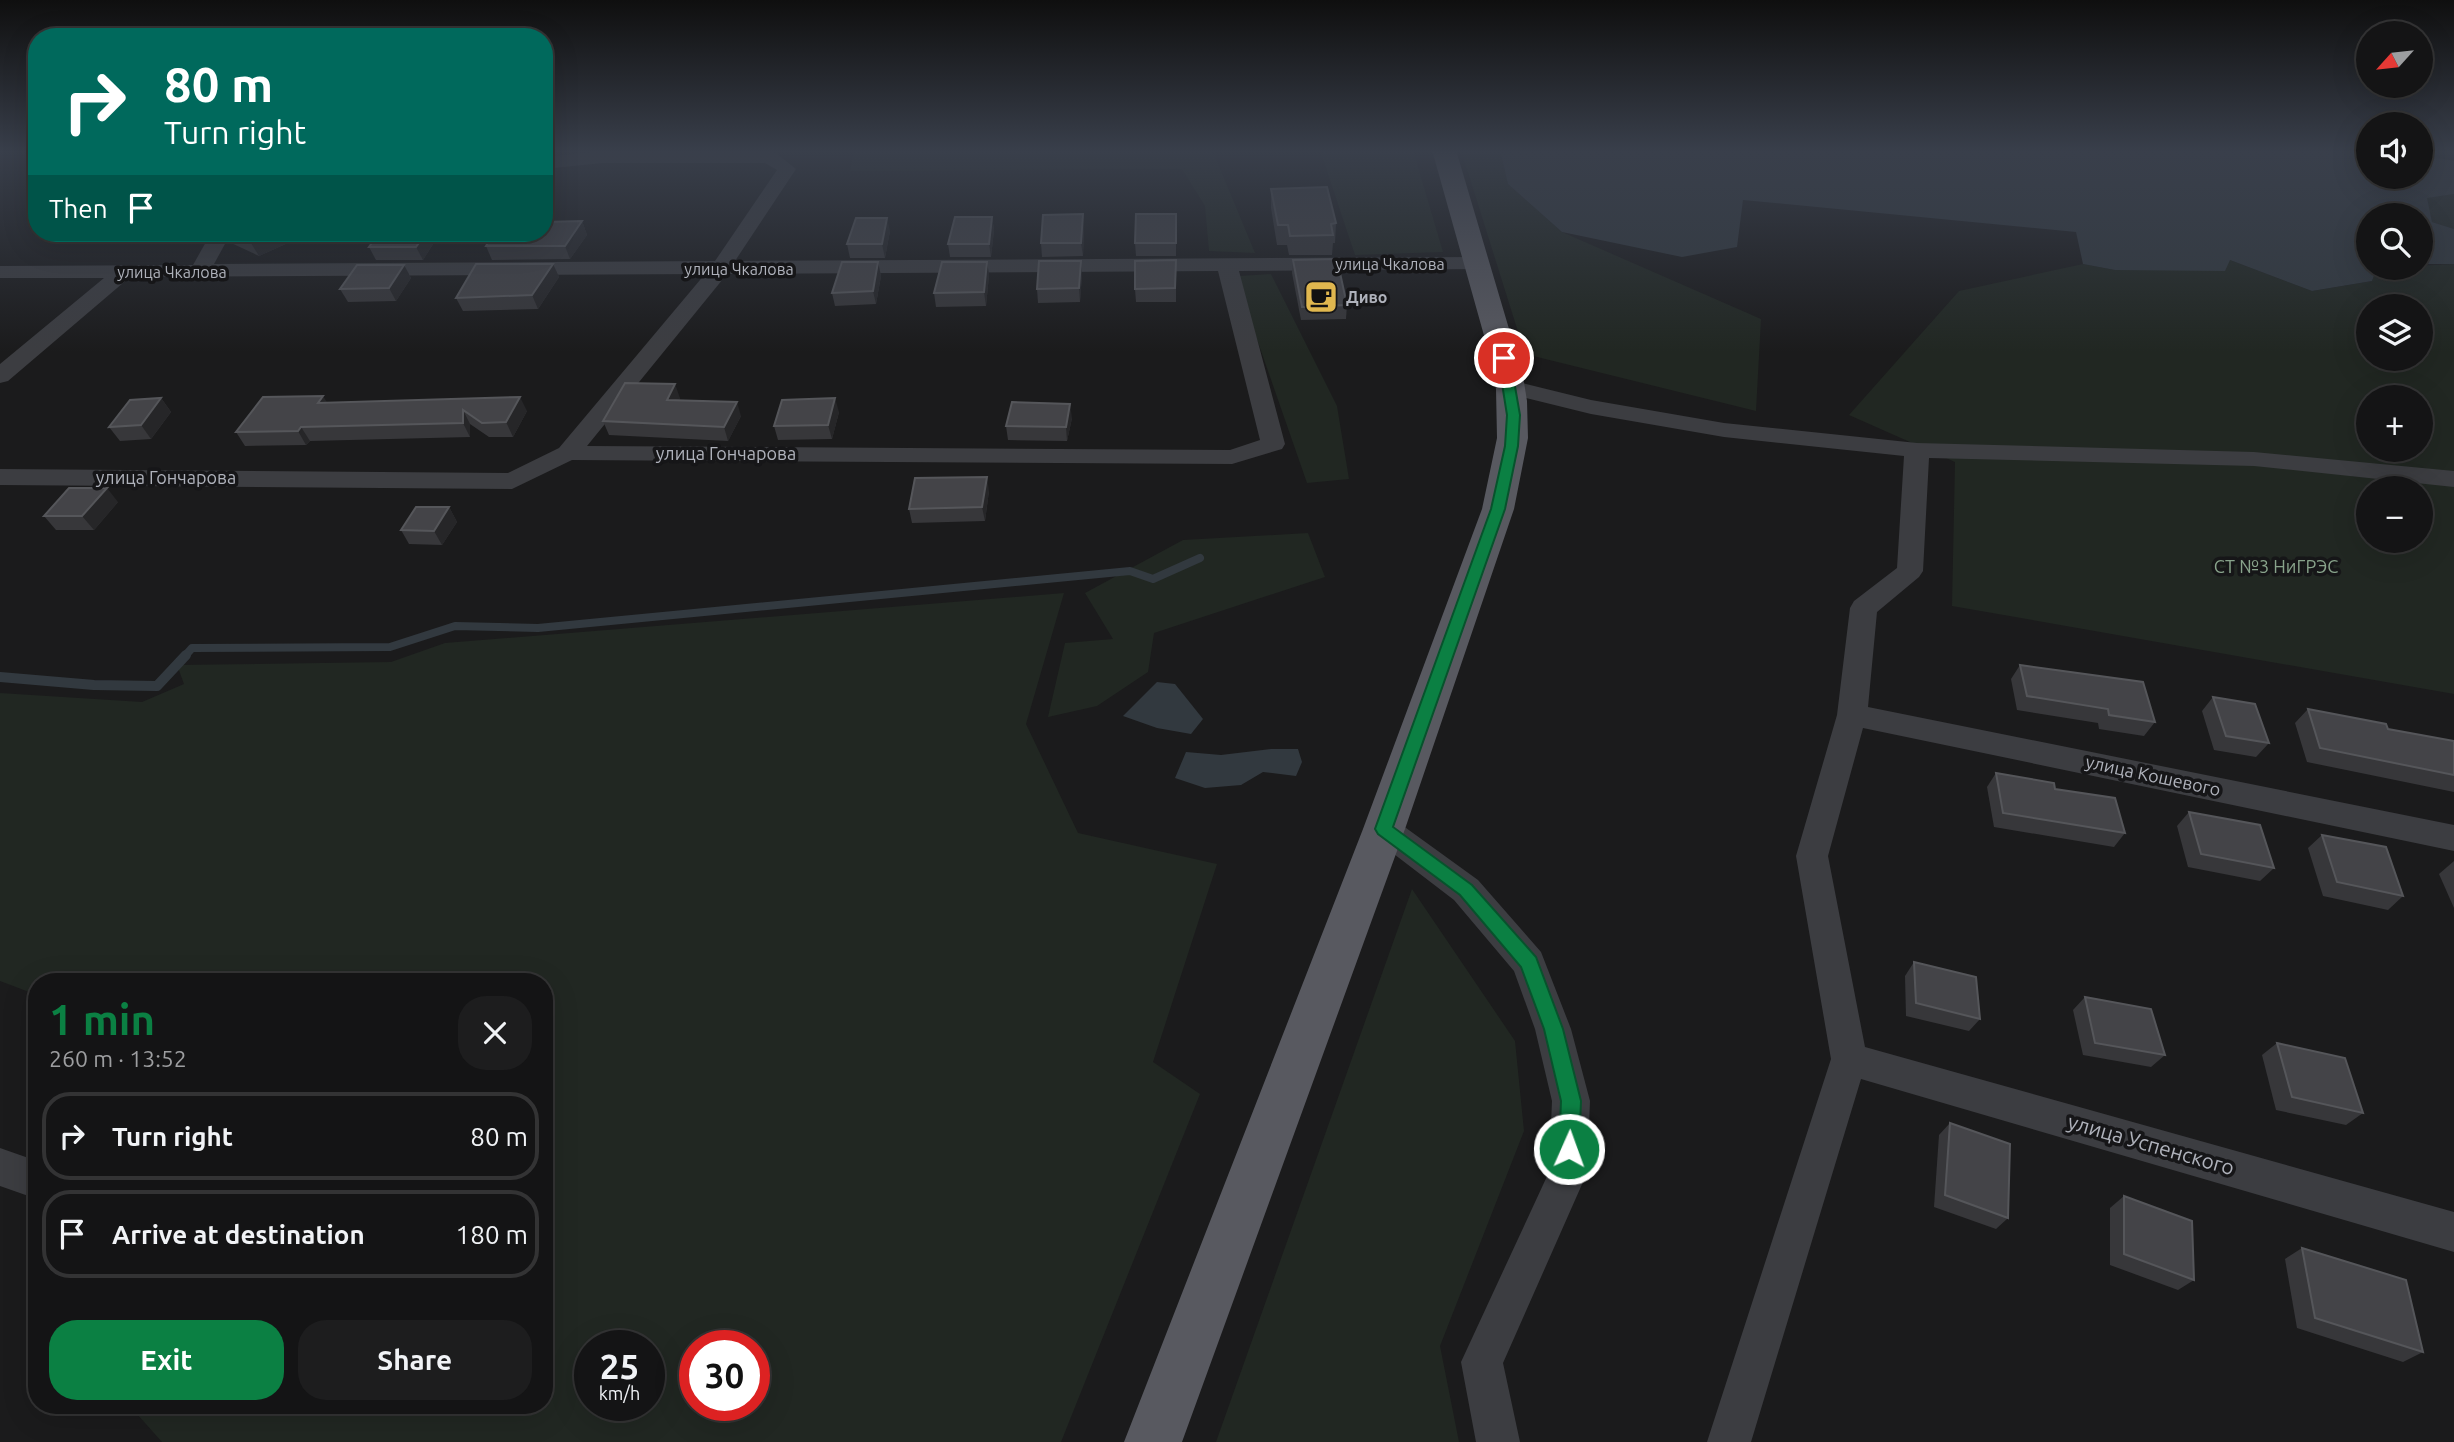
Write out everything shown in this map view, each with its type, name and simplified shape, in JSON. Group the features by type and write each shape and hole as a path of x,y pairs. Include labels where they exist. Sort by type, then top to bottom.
{"main road":[{"path":"1153,1442 1384,829 1498,509 1512,446 1510,387 1465,217"}],"street":[{"path":"568,453 720,269 755,217"},
{"path":"198,272 216,242"},
{"name":"улица Чкалова","path":"0,272 1479,264"},
{"name":"улица Гончарова","path":"0,477 512,481 568,453 1232,457 1273,444 1227,265"},
{"path":"0,376 125,271"},
{"path":"1510,387 1591,407 1724,430 1917,450 2254,459 2454,479"},
{"path":"1729,1442 1849,1059 1812,856 1852,715 1864,608 1910,571 1917,450"},
{"name":"улица Кошевого","path":"1852,715 2454,838"},
{"path":"1384,829 1466,890 1529,963 1553,1029 1571,1101 1568,1173 1482,1362 1498,1442"},
{"name":"улица Успенского","path":"1849,1059 2454,1232"},
{"path":"0,1167 28,1177"}],"green space":[{"path":"1206,217 1240,217 1255,253 1209,251"},
{"path":"1342,217 1433,217 1443,252 1355,255"},
{"path":"1482,217 1545,217 1562,232 1761,319 1756,411 1525,354"},
{"path":"2433,217 2454,217 2454,229 2433,222"},
{"name":"СТ №3 НиГРЭС","path":"2230,260 2312,291 2372,280 2433,280 2433,265 2454,264 2454,694 1952,606 1955,462 1849,415 1959,291 2083,264 2115,270"},
{"path":"1271,274 1337,406 1349,479 1307,483 1252,325 1239,276"},
{"path":"1308,533 1325,577 1154,633 1148,672 1097,706 1048,717 1065,643 1113,639 1085,593 1183,540"},
{"path":"1064,593 1026,724 1078,833 1217,864 1153,1062 1200,1094 1061,1442 162,1442 137,1414 553,1414 553,973 28,973 28,992 0,981 0,693 142,702 184,684 177,665 391,662 445,643"},
{"path":"1412,889 1515,1041 1524,1131 1440,1346 1459,1442 1216,1442"}],"shaded area":[{"path":"1545,217 1741,217 1737,247 1682,257 1562,232"},
{"path":"1923,217 2356,217 2356,280 2372,280 2312,291 2230,260 2225,271 2115,270 2083,264 2076,232"},
{"path":"2433,222 2454,229 2454,264 2433,264"},
{"path":"1157,682 1175,684 1203,719 1191,734 1157,728 1123,716"},
{"path":"1298,749 1302,762 1296,776 1263,772 1241,785 1205,788 1175,778 1186,752 1221,755"}],"building":[{"path":"955,217 992,217 989,244 948,244"},
{"path":"1043,217 1083,217 1081,243 1041,243"},
{"path":"1136,217 1176,217 1176,243 1135,243"},
{"path":"1277,217 1335,217 1336,223 1331,224 1333,235 1290,236 1288,225 1278,225"},
{"path":"856,218 887,218 882,244 847,244"},
{"path":"582,221 565,246 486,246 488,242 553,242 553,222"},
{"path":"373,242 420,242 416,247 369,247"},
{"path":"1337,259 1347,305 1302,307 1293,260"},
{"path":"1176,260 1175,288 1135,289 1135,261"},
{"path":"1039,261 1081,261 1079,288 1037,289"},
{"path":"842,262 878,262 873,291 832,293"},
{"path":"942,262 987,262 984,292 934,293"},
{"path":"476,264 553,264 532,295 456,298"},
{"path":"357,265 404,265 389,288 340,289"},
{"path":"625,383 675,384 667,400 737,402 724,427 603,421"},
{"path":"323,396 318,403 520,397 506,422 482,423 463,410 463,423 301,427 298,431 236,432 263,397"},
{"path":"161,398 141,425 109,427 130,400"},
{"path":"835,398 828,425 774,426 782,400"},
{"path":"1012,402 1070,404 1066,427 1006,426"},
{"path":"987,477 982,507 909,509 915,478"},
{"path":"69,488 107,488 82,516 44,516"},
{"path":"416,507 449,507 434,531 401,530"},
{"path":"2020,665 2143,682 2155,722 2109,715 2108,709 2027,696"},
{"path":"2213,697 2255,704 2269,743 2226,736"},
{"path":"2308,709 2386,724 2388,729 2454,741 2454,775 2320,748"},
{"path":"1996,773 2054,783 2055,789 2115,798 2125,833 2003,813"},
{"path":"2189,812 2260,825 2274,868 2201,854"},
{"path":"2322,835 2386,847 2403,896 2337,882"},
{"path":"1914,962 1976,977 1980,1019 1916,1003"},
{"path":"2085,997 2151,1009 2165,1055 2095,1043"},
{"path":"2277,1043 2345,1058 2363,1113 2292,1097"},
{"path":"1950,1123 2010,1144 2008,1218 1945,1195"},
{"path":"2124,1196 2192,1221 2194,1280 2124,1254"},
{"path":"2302,1248 2406,1280 2423,1352 2315,1318"}],"waterway":[{"path":"184,657 192,648 390,647 455,626 538,628 1130,571 1153,579 1200,558"},
{"path":"0,677 94,685 157,686 186,655"}],"place":[{"name":"Диво","path":"1321,297"}],"route":[{"path":"1504,358 1513,415 1512,446 1498,509 1384,829 1466,890 1529,963 1553,1029 1571,1101 1569,1149"}]}
